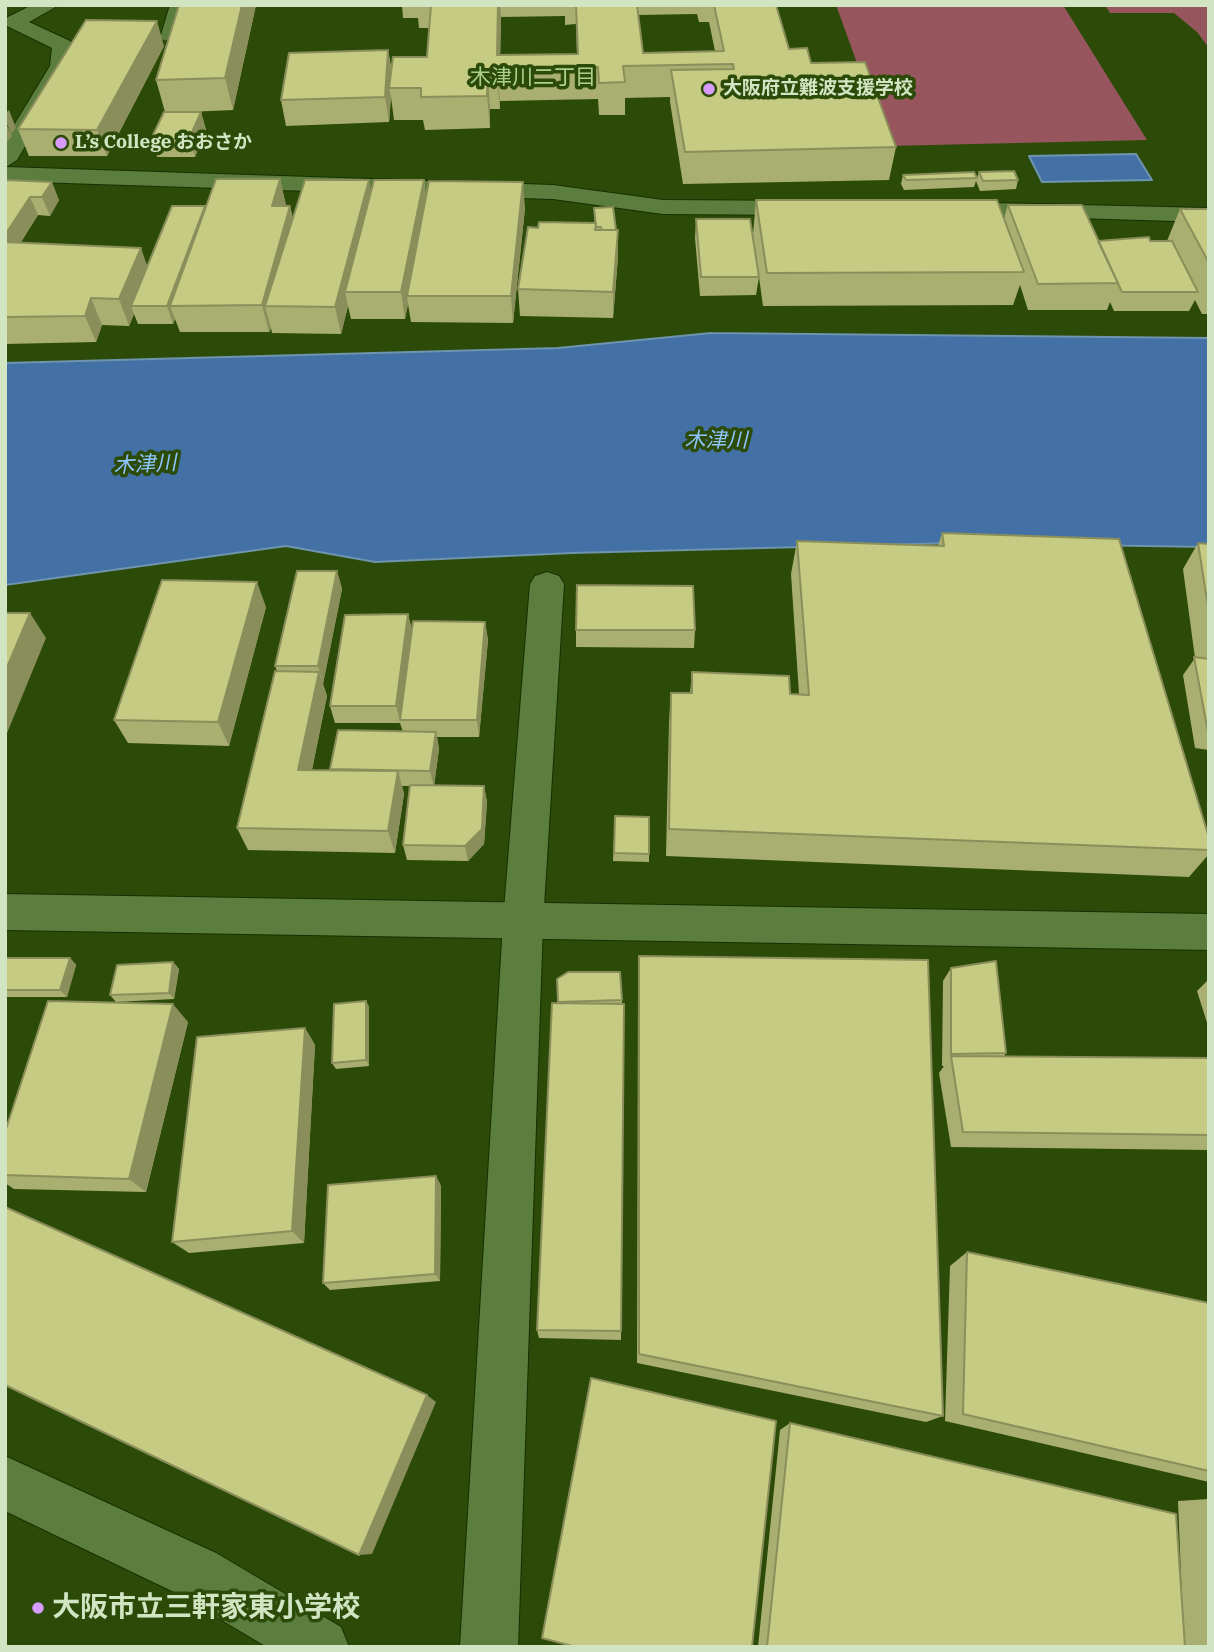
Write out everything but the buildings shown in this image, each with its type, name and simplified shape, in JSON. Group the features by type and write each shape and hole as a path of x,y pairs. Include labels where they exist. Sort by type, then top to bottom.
{"street":[{"path":"5,160 61,66 63,45 13,22 48,5"},
{"path":"5,174 553,192 663,207 829,208"},
{"path":"925,209 1209,215"},
{"path":"489,1647 523,923 547,584"},
{"path":"5,912 523,923 1209,932"},
{"path":"5,1483 196,1573 321,1647"}],"lane":[{"path":"165,38 175,5"}],"shaded area":[{"path":"836,5 1063,5 1147,140 887,146"},
{"path":"1105,5 1209,5 1209,48 1197,32 1174,13 1110,13"}],"water":[{"path":"1136,154 1152,180 1042,182 1029,156"},
{"name":"木津川","path":"711,333 1209,338 1209,547 955,543 572,553 375,562 286,546 5,585 5,363 558,348"}],"place":[{"name":"大阪府立難波支援学校","path":"709,89"},
{"name":"L’s College おおさか","path":"61,143"},
{"name":"大阪市立三軒家東小学校","path":"38,1608"}],"district":[{"name":"木津川二丁目","path":"533,78"}]}
